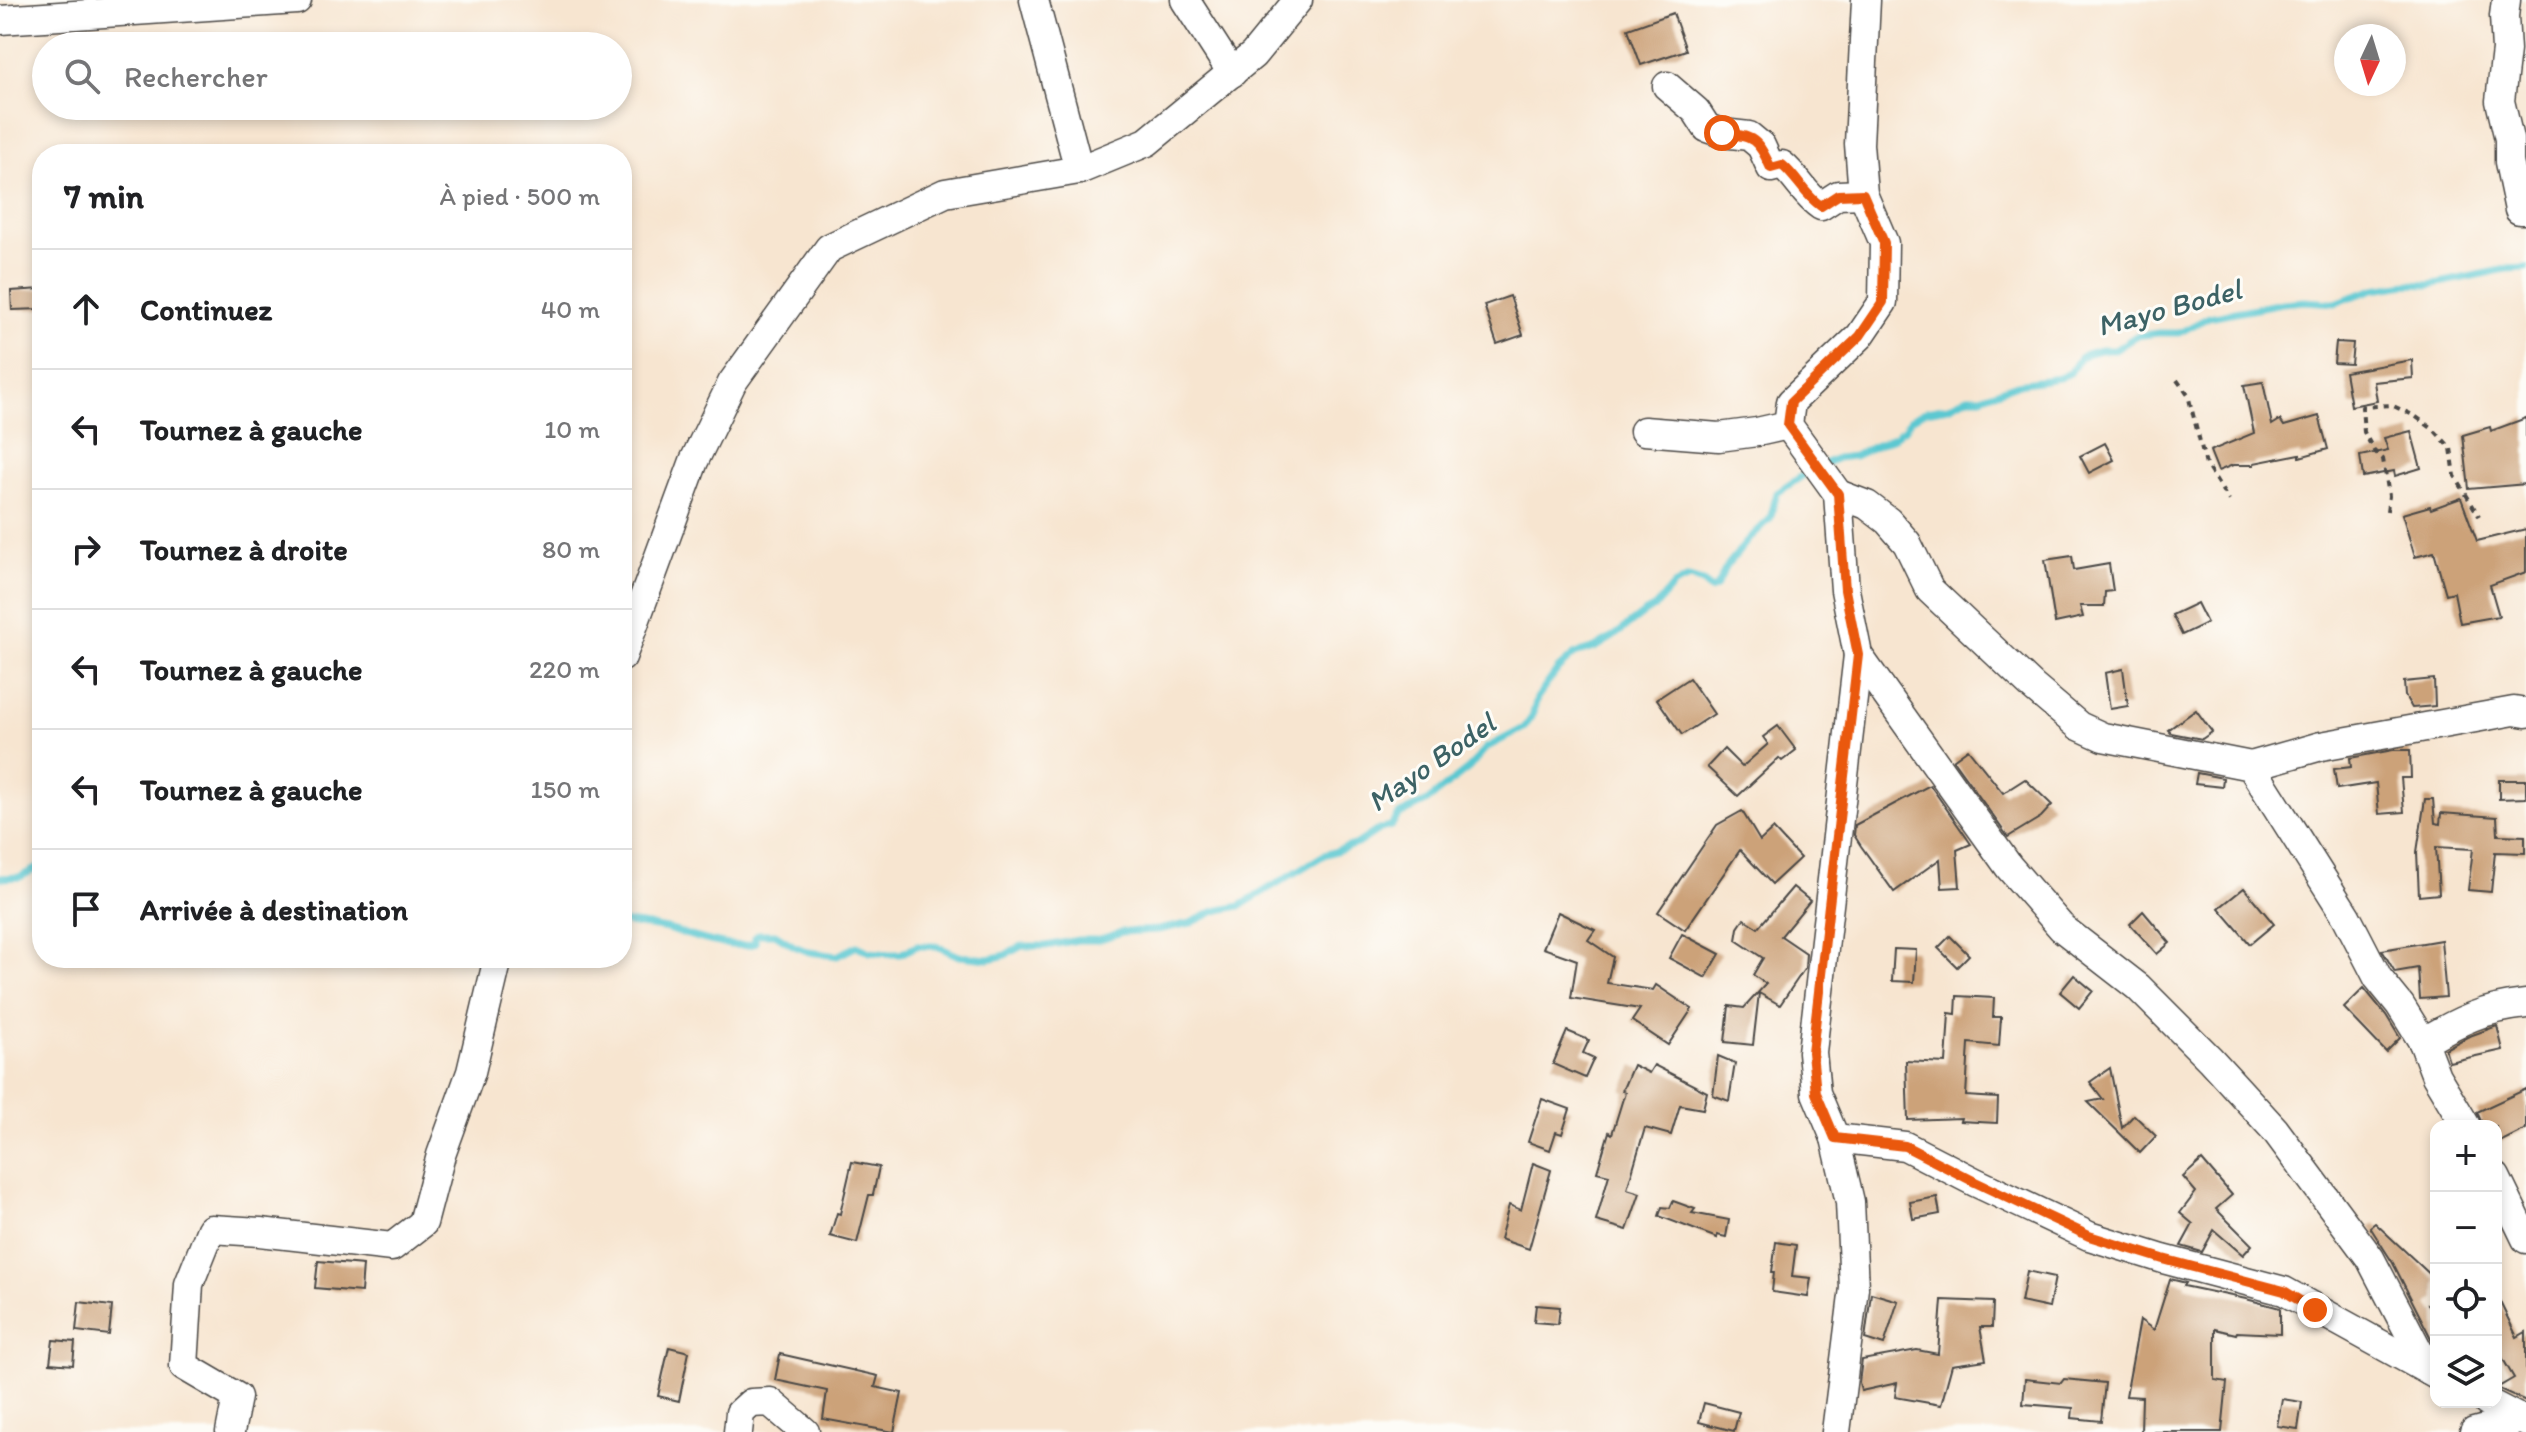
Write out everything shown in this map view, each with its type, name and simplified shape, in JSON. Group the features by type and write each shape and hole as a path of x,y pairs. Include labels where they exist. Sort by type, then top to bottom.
{"street":[{"path":"0,20 297,0"},
{"path":"1034,0 1079,170"},
{"path":"1185,0 1232,73"},
{"path":"632,630 694,461 732,383 829,248 945,193 1079,170 1147,142 1253,55 1298,0"},
{"path":"1866,0 1859,144 1863,194 1884,243 1883,302 1860,336 1791,402 1788,425 1826,476 1888,521 1907,543 1930,590 2033,687 2079,726 2103,737 2251,766 2321,746 2514,711 2526,713"},
{"path":"2506,0 2506,50 2500,101 2519,210 2526,210"},
{"path":"1667,86 1696,111 1707,128 1749,136 1761,146 1771,168 1782,165 1796,176 1806,196 1821,206 1838,195 1863,194"},
{"path":"1644,431 1719,437 1788,425"},
{"path":"1826,476 1858,655 1812,1052 1816,1093 1835,1138 1850,1202 1854,1288 1836,1432"},
{"path":"1858,655 2009,867 2062,928 2138,987 2275,1130 2370,1258 2430,1369"},
{"path":"2251,766 2346,916 2378,978 2400,1005 2423,1042 2436,1076 2462,1120"},
{"path":"230,1432 237,1397 184,1366 189,1284 211,1229 392,1247 423,1223 441,1155 471,1072 496,968"},
{"path":"2423,1042 2458,1021 2498,1007 2526,1004"},
{"path":"1835,1138 1905,1146 2089,1236 2284,1291 2430,1372"},
{"path":"2502,1189 2526,1239"},
{"path":"738,1432 740,1413 751,1403 770,1402 805,1432"},
{"path":"2499,1408 2524,1420"},
{"path":"2474,1432 2524,1420"}],"path":[{"path":"2177,380 2188,395 2206,465 2229,501"},
{"path":"2387,511 2389,496 2383,459 2374,451 2364,432 2362,407 2391,405 2415,416 2434,430 2451,448 2455,476 2479,516"}],"building":[{"path":"1673,13 1686,50 1641,65 1628,29"},
{"path":"32,290 32,309 12,310 11,291"},
{"path":"1510,296 1523,335 1497,344 1484,305"},
{"path":"2336,342 2353,343 2351,364 2334,363"},
{"path":"2412,360 2413,378 2374,382 2377,401 2351,406 2345,372"},
{"path":"2263,382 2272,425 2280,420 2284,426 2319,416 2328,449 2254,465 2233,465 2218,471 2210,451 2254,433 2244,385"},
{"path":"2526,418 2526,484 2469,489 2463,435 2490,427 2491,431"},
{"path":"2411,431 2421,468 2395,476 2394,471 2363,477 2360,456 2388,450 2384,438"},
{"path":"2105,443 2114,460 2089,473 2080,456"},
{"path":"2461,498 2477,541 2526,529 2526,572 2490,585 2499,616 2460,623 2454,592 2446,594 2434,552 2415,557 2402,514 2430,506 2431,509"},
{"path":"2072,556 2074,570 2109,564 2113,591 2105,592 2104,606 2080,606 2083,617 2055,623 2045,560"},
{"path":"2197,603 2207,623 2182,635 2172,615"},
{"path":"2123,669 2128,706 2110,709 2105,673"},
{"path":"1689,678 1714,714 1682,735 1657,699"},
{"path":"2434,679 2435,706 2412,708 2405,696 2404,682"},
{"path":"2196,710 2212,732 2202,739 2168,730"},
{"path":"1778,726 1796,750 1782,761 1779,758 1738,796 1707,767 1724,749 1742,767 1768,744 1763,737"},
{"path":"1968,749 2003,793 2025,779 2052,805 2041,817 2008,837 1953,760"},
{"path":"2410,750 2411,778 2401,778 2404,812 2379,814 2376,783 2337,789 2334,769 2351,767 2350,758"},
{"path":"2197,773 2223,778 2222,787 2195,784"},
{"path":"2499,780 2526,780 2526,798 2499,799"},
{"path":"1930,785 1971,844 1957,850 1960,887 1942,888 1940,859 1894,892 1854,835 1855,825"},
{"path":"2425,799 2433,799 2435,823 2440,824 2441,813 2497,817 2498,835 2525,836 2525,853 2495,852 2491,892 2468,890 2473,849 2436,847 2439,894 2419,896 2417,852"},
{"path":"1742,811 1760,841 1773,829 1800,858 1772,884 1740,850 1685,930 1658,912 1717,825"},
{"path":"1793,887 1810,901 1781,936 1806,953 1805,968 1780,1005 1759,993 1753,1045 1725,1042 1729,1006 1744,1008 1766,984 1753,975 1763,958 1736,940 1738,928 1744,919 1758,928"},
{"path":"2244,888 2274,924 2250,944 2219,908"},
{"path":"2143,911 2170,943 2157,954 2130,924"},
{"path":"1558,912 1595,930 1588,940 1613,957 1607,983 1653,990 1656,985 1692,1009 1668,1045 1632,1021 1640,1009 1571,998 1577,960 1543,948"},
{"path":"1682,934 1720,954 1706,978 1669,958"},
{"path":"1950,936 1969,955 1957,967 1938,948"},
{"path":"2441,940 2446,997 2420,999 2418,968 2395,972 2382,950"},
{"path":"1894,949 1916,950 1914,982 1892,981"},
{"path":"2074,975 2093,991 2079,1008 2060,992"},
{"path":"2364,988 2400,1038 2386,1052 2344,1008"},
{"path":"1957,996 1994,998 1993,1017 2001,1017 1999,1046 1969,1043 1966,1096 1998,1098 1997,1123 1960,1121 1961,1118 1908,1120 1906,1061 1946,1063 1949,1013 1956,1014"},
{"path":"2497,1026 2503,1050 2449,1062 2445,1049"},
{"path":"1567,1031 1589,1040 1583,1053 1594,1058 1585,1078 1553,1064"},
{"path":"1718,1056 1735,1063 1729,1101 1713,1095"},
{"path":"1633,1065 1649,1073 1654,1065 1707,1092 1703,1109 1680,1105 1671,1135 1645,1128 1627,1189 1640,1193 1627,1230 1596,1221 1609,1175 1597,1172"},
{"path":"2110,1068 2122,1128 2134,1115 2156,1136 2140,1153 2088,1102 2103,1099 2090,1082"},
{"path":"2526,1089 2526,1129 2502,1141 2502,1120 2480,1120 2477,1112"},
{"path":"1542,1099 1570,1109 1562,1134 1556,1132 1550,1150 1528,1142"},
{"path":"2202,1160 2232,1195 2216,1209 2252,1245 2243,1255 2214,1230 2202,1252 2181,1246 2193,1224 2180,1213 2196,1192 2183,1177"},
{"path":"852,1162 879,1167 857,1243 830,1236 837,1213 840,1214"},
{"path":"1533,1163 1551,1170 1529,1249 1500,1239 1509,1205 1521,1210"},
{"path":"1937,1197 1940,1214 1913,1219 1910,1202"},
{"path":"1673,1201 1695,1209 1692,1213 1729,1220 1726,1237 1717,1235 1717,1238 1659,1216 1662,1207 1670,1208"},
{"path":"2375,1223 2430,1274 2430,1336 2393,1263 2370,1227"},
{"path":"1776,1242 1796,1245 1792,1276 1811,1278 1808,1297 1772,1292"},
{"path":"318,1261 363,1265 361,1292 315,1288"},
{"path":"2027,1271 2055,1277 2049,1308 2021,1302"},
{"path":"2170,1279 2186,1283 2184,1286 2280,1308 2280,1334 2236,1334 2215,1329 2215,1380 2227,1382 2222,1432 2141,1432 2142,1397 2126,1396 2140,1320 2154,1330"},
{"path":"1871,1293 1898,1301 1884,1345 1865,1339"},
{"path":"1942,1300 1993,1302 1992,1327 1980,1327 1986,1360 1952,1365 1941,1405 1895,1397 1897,1383 1861,1391 1862,1360 1917,1350 1938,1354"},
{"path":"79,1302 112,1306 109,1335 76,1331"},
{"path":"1536,1305 1560,1307 1558,1324 1534,1322"},
{"path":"2502,1306 2517,1337 2526,1332 2526,1401 2502,1390 2502,1385 2514,1378 2502,1357"},
{"path":"53,1340 75,1342 73,1365 50,1363"},
{"path":"669,1347 689,1352 679,1401 658,1396"},
{"path":"780,1354 878,1376 875,1387 902,1393 894,1432 823,1419 827,1391 775,1380"},
{"path":"2025,1379 2105,1383 2101,1421 2072,1418 2073,1408 2023,1404"},
{"path":"2282,1399 2302,1402 2298,1429 2277,1426"},
{"path":"1704,1403 1739,1412 1734,1431 1699,1422"}],"waterway":[{"name":"Mayo Bodel","path":"1822,465 1837,458 1854,456 1894,437 1905,429 1911,419 1926,411 1948,407 1968,397 1981,397 2017,384 2059,378 2070,373 2086,354 2115,350 2136,336 2179,333 2209,317 2282,303 2335,303 2374,289 2408,284 2430,285 2506,269 2526,268"},
{"name":"Mayo Bodel","path":"632,924 736,945 755,943 755,937 759,934 775,934 809,952 837,956 857,946 870,952 889,954 900,954 917,946 937,946 959,956 989,959 1006,955 1022,946 1098,940 1122,932 1158,930 1191,923 1215,911 1240,906 1324,855 1357,844 1378,830 1391,826 1399,815 1426,802 1469,768 1486,748 1524,728 1532,717 1537,698 1558,669 1575,654 1595,648 1613,637 1655,607 1674,585 1689,578 1703,582 1710,590 1716,587 1727,566 1770,519 1777,493 1811,470"},
{"name":"Mayo Bodel","path":"0,878 20,877 32,871"}],"route":[{"path":"1722,133 1749,136 1761,146 1771,168 1782,165 1796,176 1806,196 1821,206 1838,195 1863,194 1884,243 1883,302 1860,336 1791,402 1788,425 1838,494 1845,590 1858,655 1812,1052 1816,1093 1835,1138 1905,1146 2089,1236 2284,1291 2315,1310"}]}
